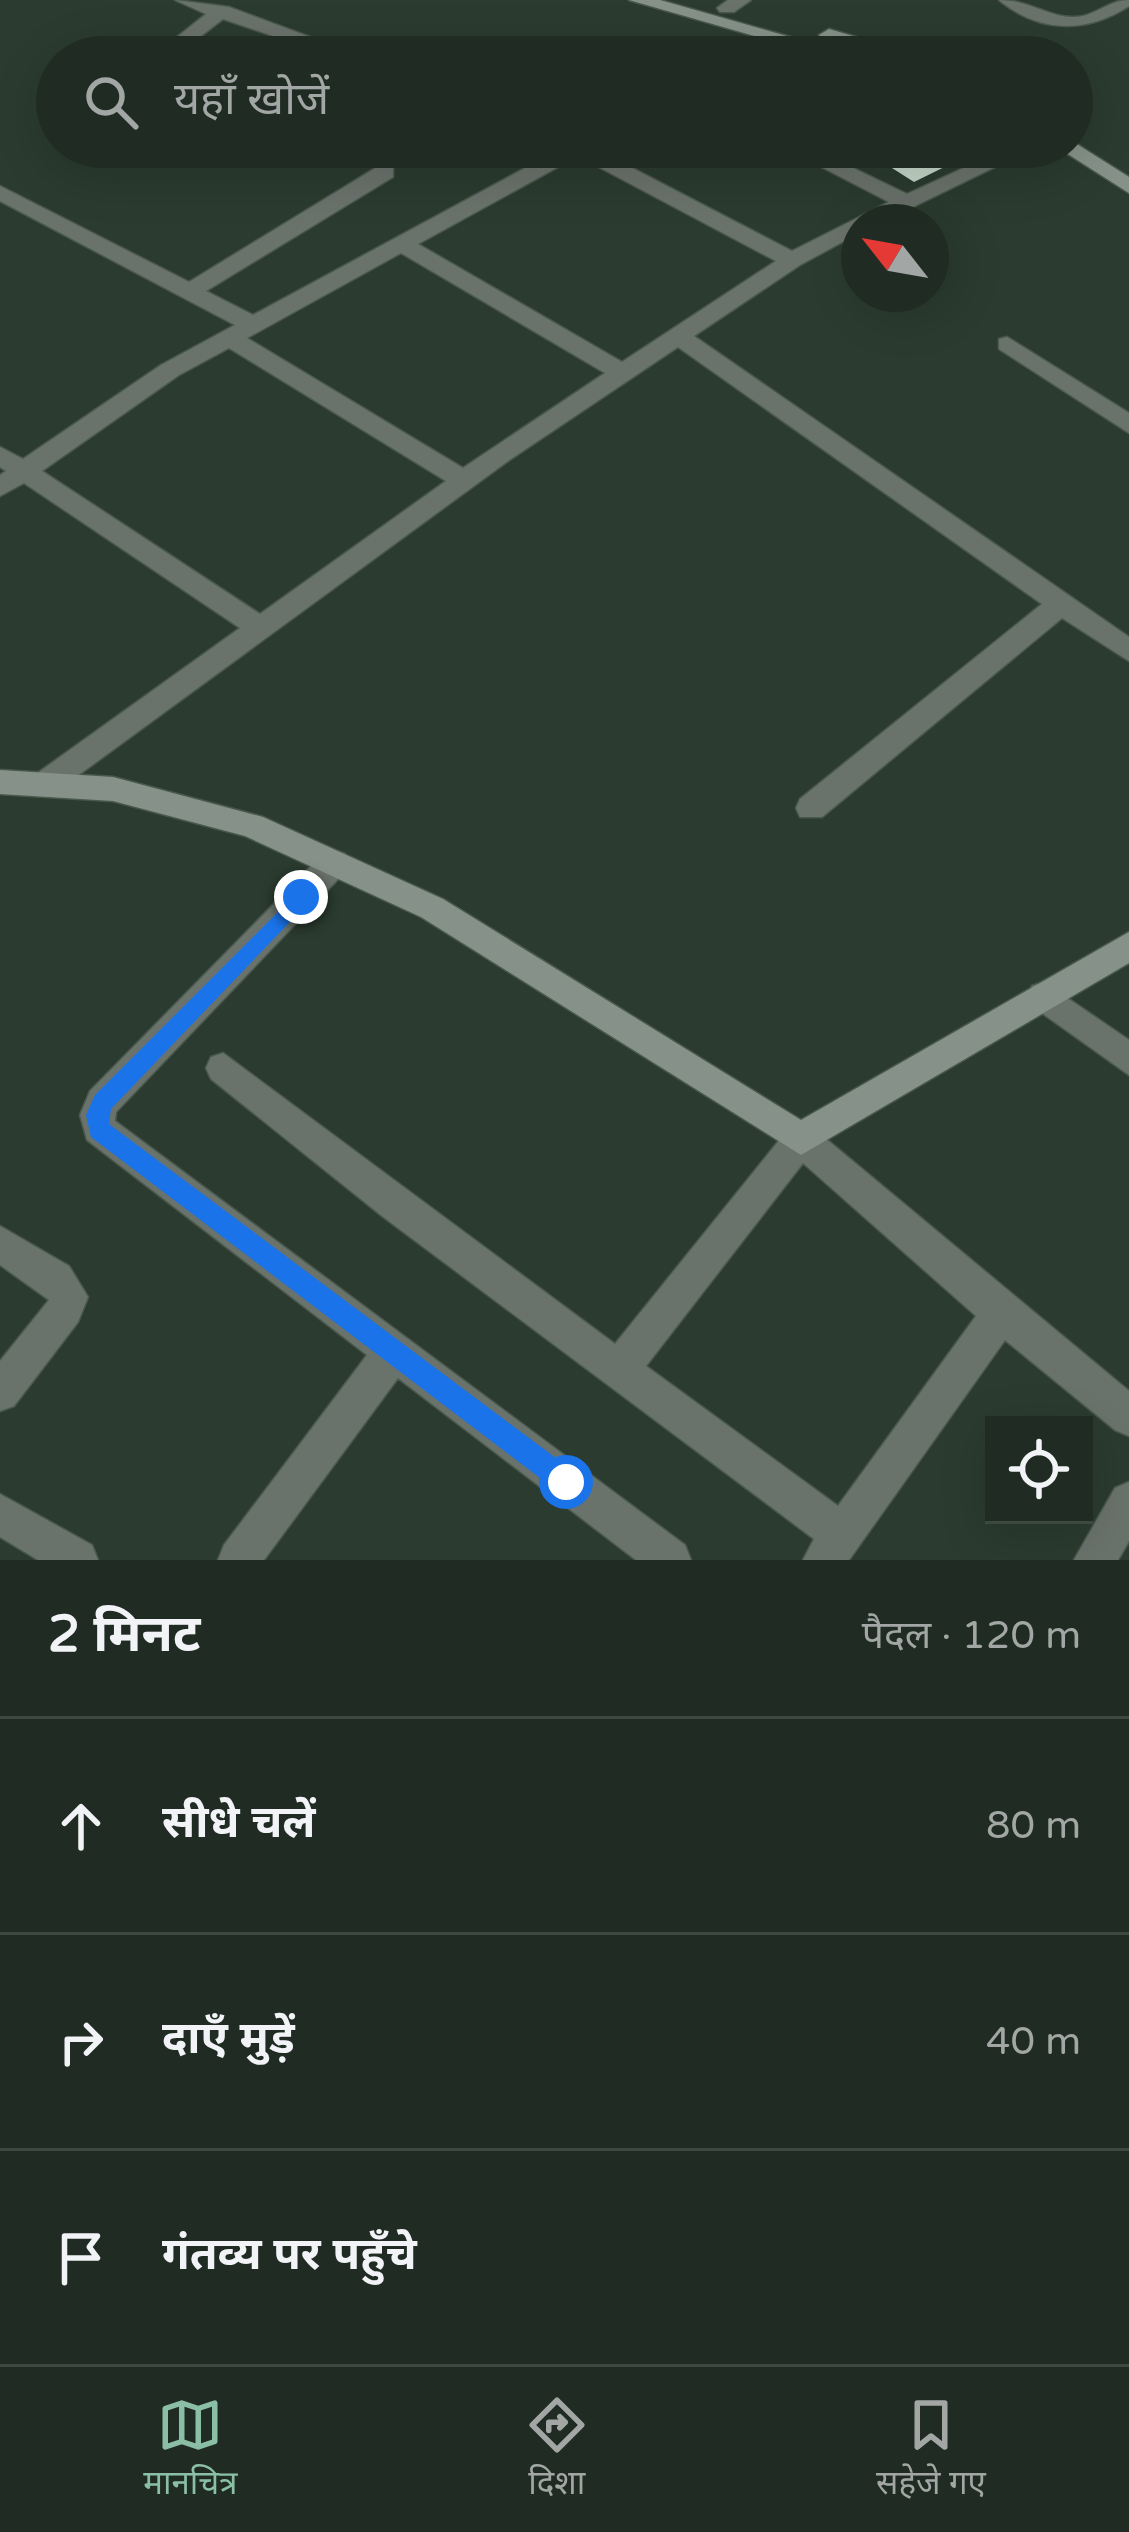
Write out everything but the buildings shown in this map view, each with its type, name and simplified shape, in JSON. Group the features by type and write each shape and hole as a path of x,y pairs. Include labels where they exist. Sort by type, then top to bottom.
{"street":[{"path":"184,0 294,36"},
{"path":"638,0 773,36"},
{"path":"695,0 735,4 837,36"},
{"path":"1007,0 1079,26 1126,0"},
{"path":"189,36 222,11"},
{"path":"1093,149 1127,178"},
{"path":"0,487 170,370 539,168"},
{"path":"617,168 792,260"},
{"path":"836,168 906,202"},
{"path":"902,204 981,168"},
{"path":"190,290 385,172"},
{"path":"0,192 252,324"},
{"path":"43,785 464,481 792,260 841,234"},
{"path":"401,244 622,373"},
{"path":"677,336 1129,651"},
{"path":"228,337 464,481"},
{"path":"1006,344 1129,425"},
{"path":"0,454 260,628"},
{"path":"811,808 1061,604"},
{"path":"0,782 113,789 177,803 252,826 432,908 801,1139 1000,1313 1129,1416"},
{"path":"334,863 103,1102 97,1115 99,1129 670,1560"},
{"path":"621,1367 801,1139 1129,946"},
{"path":"1044,996 1129,1060"},
{"path":"224,1069 395,1204 621,1367 833,1547 1000,1313"},
{"path":"0,1244 56,1279 69,1297 65,1309 0,1392"},
{"path":"238,1560 394,1352"},
{"path":"1095,1560 1129,1502"},
{"path":"0,1514 77,1560"}],"route":[{"path":"301,897 103,1102 97,1115 99,1129 566,1482"}]}
